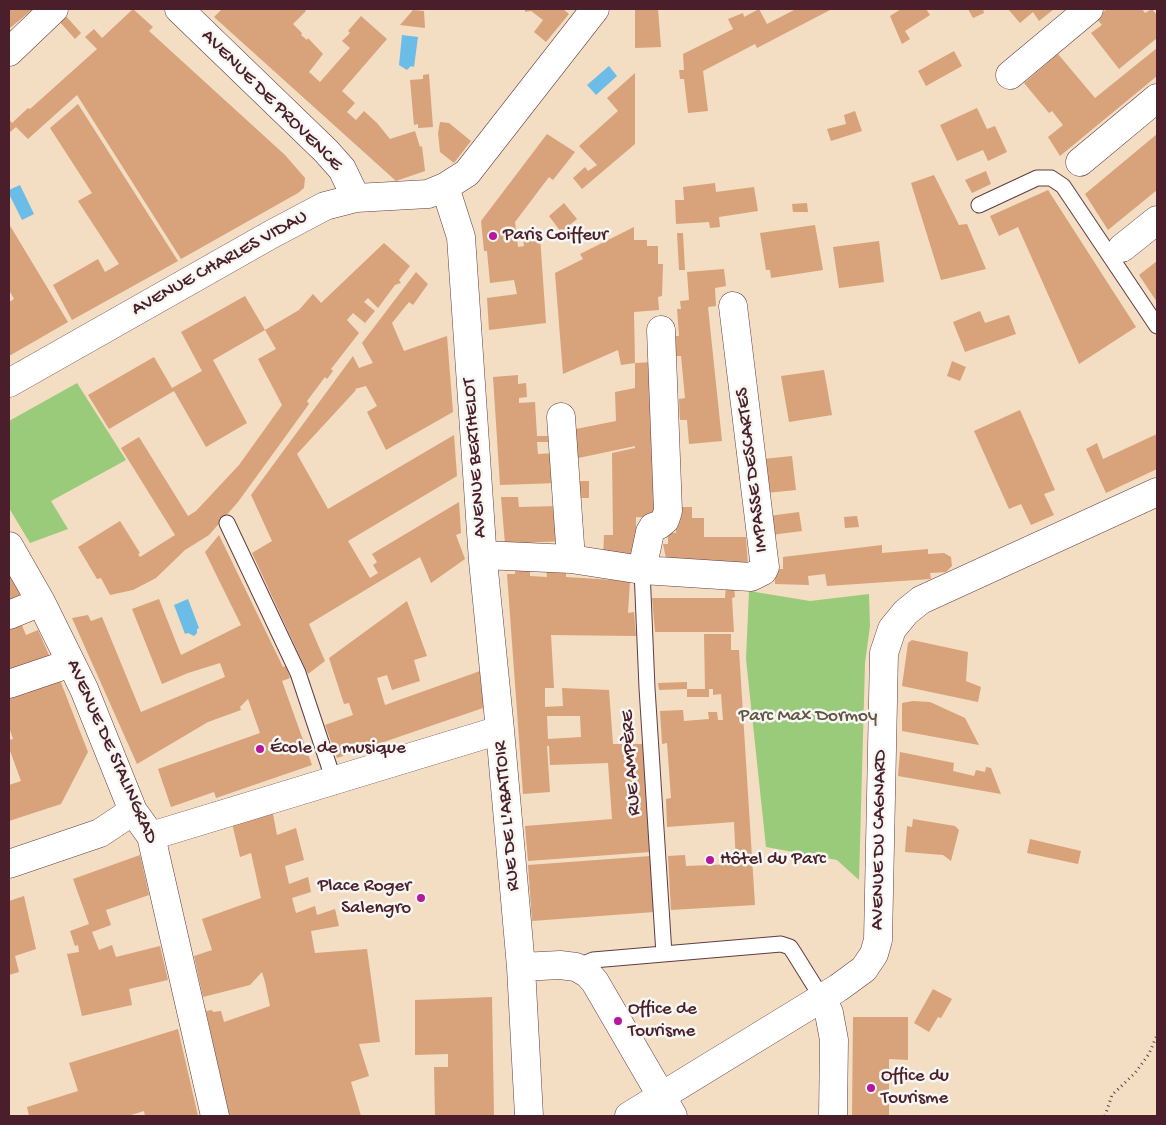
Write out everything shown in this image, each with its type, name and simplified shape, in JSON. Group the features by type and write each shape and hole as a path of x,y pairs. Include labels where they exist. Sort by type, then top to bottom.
{"street":[{"path":"9,52 54,9"},
{"name":"AVENUE DE PROVENCE","path":"179,9 326,151 342,169 356,198"},
{"name":"AVENUE CHARLES VIDAU","path":"9,382 325,206 356,198 428,194 445,187 467,173 595,9"},
{"path":"1010,76 1089,9"},
{"path":"1080,162 1157,98"},
{"name":"AVENUE BERTHELOT","path":"445,187 461,237 483,555 500,730"},
{"path":"1122,248 1157,220"},
{"name":"IMPASSE DESCARTES","path":"642,570 757,576 765,567 733,306"},
{"path":"483,555 571,559 642,570 652,526 659,525 665,520 668,511 661,330"},
{"path":"561,417 571,559"},
{"name":"AVENUE DU CAGNARD","path":"628,1116 667,1106 864,969 874,954 878,940 884,653 892,629 906,612 921,600 1157,492"},
{"name":"AVENUE DE STALINGRAD","path":"9,546 84,689 133,811 151,836 215,1116"},
{"path":"9,615 40,602"},
{"path":"9,684 71,663"},
{"name":"RUE DE L'ABATTOIR","path":"151,836 500,730 521,967 529,1116"},
{"path":"9,864 100,833 133,811"},
{"path":"521,967 560,965 576,967 588,974 595,982 667,1106"},
{"path":"822,998 829,1013 834,1040 833,1116"}],"lane":[{"path":"979,205 1037,178 1051,178 1063,186 1157,326"},
{"path":"227,523 298,673 334,781"},
{"name":"RUE AMPÈRE","path":"642,570 647,688 664,954"},
{"path":"576,967 593,960 781,944 790,947 822,998"}],"path":[{"path":"1105,1116 1112,1094 1135,1073 1149,1054 1157,1035"}],"green space":[{"path":"77,383 126,460 51,501 68,529 30,543 9,508 9,421"},
{"name":"Parc Max Dormoy","path":"749,591 810,601 869,594 870,626 865,663 859,880 837,860 766,847 746,659"}],"water":[{"path":"402,35 418,37 414,67 411,66 407,70 399,65"},
{"path":"609,66 617,76 596,95 587,85"},
{"path":"20,185 34,214 22,220 9,194 9,190"},
{"path":"188,599 199,628 194,636 188,633 185,634 174,605"}],"building":[{"path":"9,9 33,9 10,28"},
{"path":"133,9 153,27 149,31 285,155 305,178 304,188 298,193 181,259 77,95 28,139 16,127 9,133 9,119 12,123 28,108 30,109 97,49 85,37 94,29 102,38"},
{"path":"222,9 304,9 306,11 293,24 302,33 301,35 307,40 308,38 323,54 309,72 320,82 350,48 342,41 350,33 348,31 361,16 387,39 342,91 355,103 347,112 356,120 364,111 390,139 415,131 420,147 422,146 425,171 396,181 214,17"},
{"path":"525,9 563,9 569,14 546,42 534,32 543,20 531,11 525,12"},
{"path":"635,9 658,9 661,47 635,48"},
{"path":"759,9 767,24 796,9 832,9 757,48 755,44 703,71 708,111 688,113 684,79 680,79 679,70 684,70 683,54 733,29 728,19 743,13 744,17"},
{"path":"901,9 926,9 930,15 905,31 910,39 902,44 890,16"},
{"path":"968,9 983,9 984,13 973,18"},
{"path":"1008,9 1054,9 1039,21 1033,12 1020,23"},
{"path":"1107,9 1142,9 1145,13 1152,9 1157,15 1157,38 1119,69 1091,33 1102,25 1096,18"},
{"path":"413,10 424,11 425,28 400,25"},
{"path":"65,15 81,33 75,39 59,21"},
{"path":"1157,48 1157,76 1060,156 1048,137 1063,125 1052,111 1049,113 1024,83 1058,54 1095,98"},
{"path":"954,51 962,66 926,86 918,71"},
{"path":"635,73 635,144 582,189 573,178 585,167 588,171 597,165 579,146 618,111 607,98"},
{"path":"429,74 433,127 418,128 418,124 414,125 410,80 423,79 423,75"},
{"path":"78,104 178,261 72,320 53,285 98,259 105,272 119,264 78,201 92,193 50,128"},
{"path":"977,108 987,129 995,126 1007,152 988,161 983,150 957,161 940,125"},
{"path":"855,111 862,131 831,141 827,129 846,124 844,115"},
{"path":"440,122 449,123 471,141 454,163 440,152 438,133"},
{"path":"547,134 575,152 553,180 549,177 515,222 518,247 524,246 523,237 540,236 546,323 489,330 487,298 517,294 514,280 490,283 487,251 484,251 481,221"},
{"path":"1157,134 1157,190 1108,230 1085,194"},
{"path":"986,171 991,184 972,193 965,180"},
{"path":"934,175 959,225 967,224 986,269 941,280 911,183"},
{"path":"715,183 716,192 754,187 758,211 719,217 720,227 710,228 709,222 676,224 675,200 684,200 683,187"},
{"path":"1048,190 1136,327 1079,364 1018,227 999,236 990,216"},
{"path":"564,203 577,219 561,232 549,216"},
{"path":"807,203 808,212 793,212 792,204"},
{"path":"9,224 68,322 9,356 9,302 14,299 9,290"},
{"path":"815,225 823,270 771,278 770,270 766,270 760,233"},
{"path":"634,227 634,240 647,240 647,246 658,246 658,264 663,264 662,296 658,297 659,310 634,312 635,363 621,365 618,350 563,374 555,273 583,259 580,254"},
{"path":"677,233 683,233 685,270 679,270"},
{"path":"879,241 884,282 839,288 833,247"},
{"path":"384,243 410,266 399,280 401,283 395,285 378,308 368,298 364,302 375,311 365,323 353,313 347,320 359,333 331,369 333,371 327,379 325,377 307,401 309,404 238,502 209,535 185,550 156,578 133,590 110,595 101,578 97,579 78,547 120,521 140,553 138,554 140,557 175,535 121,448 139,437 188,516 196,511 239,465 282,405 258,359 276,349 265,330 299,310 313,294 321,303"},
{"path":"1157,261 1157,302 1139,275"},
{"path":"724,269 726,286 715,288 716,306 708,307 722,441 689,444 687,420 680,420 679,399 685,398 681,356 675,356 673,336 679,336 677,309 681,309 680,301 689,300 687,272"},
{"path":"416,272 428,284 413,305 409,302 392,323 404,351 447,336 453,412 386,450 367,412 377,406 366,386 355,389 297,454 328,509 454,435 457,476 348,541 370,578 378,573 373,565 377,562 372,554 459,502 461,533 456,535 465,559 431,583 420,557 309,624 325,661 308,674 252,553 272,541 251,495 353,356 359,368 373,363 362,343"},
{"path":"245,296 265,330 213,360 247,423 206,447 174,391 109,429 88,395 154,357 172,388 202,371 181,332"},
{"path":"980,311 985,323 1009,315 1016,334 965,352 953,322"},
{"path":"952,361 966,367 960,381 947,376"},
{"path":"654,362 655,518 636,517 636,561 603,558 604,535 613,535 612,453 635,448 635,446 569,460 566,431 616,421 615,392 635,388 635,363"},
{"path":"824,370 832,415 789,422 781,376"},
{"path":"518,375 518,384 526,383 527,397 519,398 519,403 535,402 537,436 554,436 549,442 537,442 538,454 555,453 558,483 500,485 493,377"},
{"path":"1020,410 1055,490 1044,494 1054,515 1031,525 1021,504 1009,509 974,431"},
{"path":"1157,434 1157,469 1106,493 1086,449 1097,443 1103,459"},
{"path":"792,456 796,490 766,493 763,459"},
{"path":"571,481 589,481 589,498 572,498"},
{"path":"501,497 518,497 519,507 559,506 562,541 505,544"},
{"path":"677,507 692,507 692,518 704,518 704,537 746,537 748,566 667,563 663,544 668,544 668,533 676,533 675,518"},
{"path":"799,512 802,531 771,535 769,516"},
{"path":"857,516 859,527 845,528 844,517"},
{"path":"219,535 283,667 286,666 290,678 282,681 312,765 216,798 214,792 171,807 158,769 260,733 248,699 240,707 241,710 208,722 137,764 72,618 88,615 91,621 102,617 141,712 225,677 220,663 162,684 132,609 159,599 181,655 241,625 205,552"},
{"path":"882,545 882,553 928,549 928,554 944,553 951,557 952,566 946,572 930,573 931,579 827,586 825,574 808,576 809,585 775,584 775,569 783,569 783,557"},
{"path":"546,566 566,567 566,577 630,581 628,613 634,612 636,636 551,635 554,688 545,688 545,707 563,706 562,688 609,690 613,744 643,744 650,852 528,861 525,826 612,819 608,763 550,765 549,746 547,746 550,792 523,794 507,574 515,574 515,568 530,568 530,576 547,577","holes":["547,716 580,716 581,737 548,739"]},
{"path":"9,572 23,597 9,603"},
{"path":"726,586 734,586 735,597 732,598 734,632 655,632 652,598 725,598"},
{"path":"407,601 427,656 414,660 420,681 392,690 387,675 377,678 385,705 483,670 486,707 337,758 325,725 353,715 349,703 344,704 329,658"},
{"path":"21,623 26,635 38,630 52,662 9,677 9,628"},
{"path":"704,634 731,634 731,650 739,650 755,905 671,910 668,856 685,855 686,866 736,864 734,822 667,827 666,799 671,798 667,743 662,744 660,711 683,710 684,721 709,719 708,712 717,712 718,720 723,720 721,694 713,695 713,689 709,689 709,697 687,697 687,689 705,689"},
{"path":"912,640 968,652 966,681 981,687 978,702 902,686 908,643"},
{"path":"58,675 88,752 61,804 9,821 9,785 21,781 9,748 9,740 13,739 9,727 9,691"},
{"path":"687,682 687,689 659,690 658,683"},
{"path":"913,701 930,702 965,718 979,745 902,731 902,703"},
{"path":"900,752 954,763 953,771 974,776 976,770 985,772 986,767 991,768 1001,794 898,776"},
{"path":"272,809 277,835 296,828 304,860 285,866 289,884 308,877 311,892 292,898 296,913 315,906 317,915 335,909 339,926 311,931 315,953 367,949 380,1042 359,1044 369,1076 351,1082 361,1116 229,1116 206,1011 221,1011 224,1022 270,1006 265,982 262,972 250,985 203,997 194,956 212,950 202,919 261,898 251,853 240,857 232,823"},
{"path":"913,819 955,826 959,830 951,861 943,855 905,852 907,826 912,827"},
{"path":"1030,839 1081,851 1078,864 1027,853"},
{"path":"140,855 149,895 106,910 111,925 92,932 99,950 112,945 116,957 160,946 168,980 129,989 132,1005 82,1016 67,954 79,952 78,945 75,946 70,931 89,924 73,879"},
{"path":"651,856 654,912 532,921 528,865"},
{"path":"24,896 36,949 15,956 19,972 9,975 9,901"},
{"path":"933,989 952,999 941,1018 938,1017 929,1032 914,1023"},
{"path":"492,997 494,1116 435,1116 434,1067 448,1067 448,1054 415,1055 415,1000"},
{"name":"Office du Tourisme","path":"853,1017 908,1017 908,1060 889,1059 889,1116 852,1116"},
{"path":"178,1029 198,1116 145,1116 144,1111 128,1116 29,1116 27,1107 78,1091 69,1063"}],"place":[{"name":"Paris Coiffeur","path":"493,236"},
{"name":"École de musique","path":"260,749"},
{"name":"Hôtel du Parc","path":"710,860"},
{"name":"Place Roger Salengro","path":"421,898"},
{"name":"Office de Tourisme","path":"618,1021"},
{"name":"Office du Tourisme","path":"871,1088"}]}
